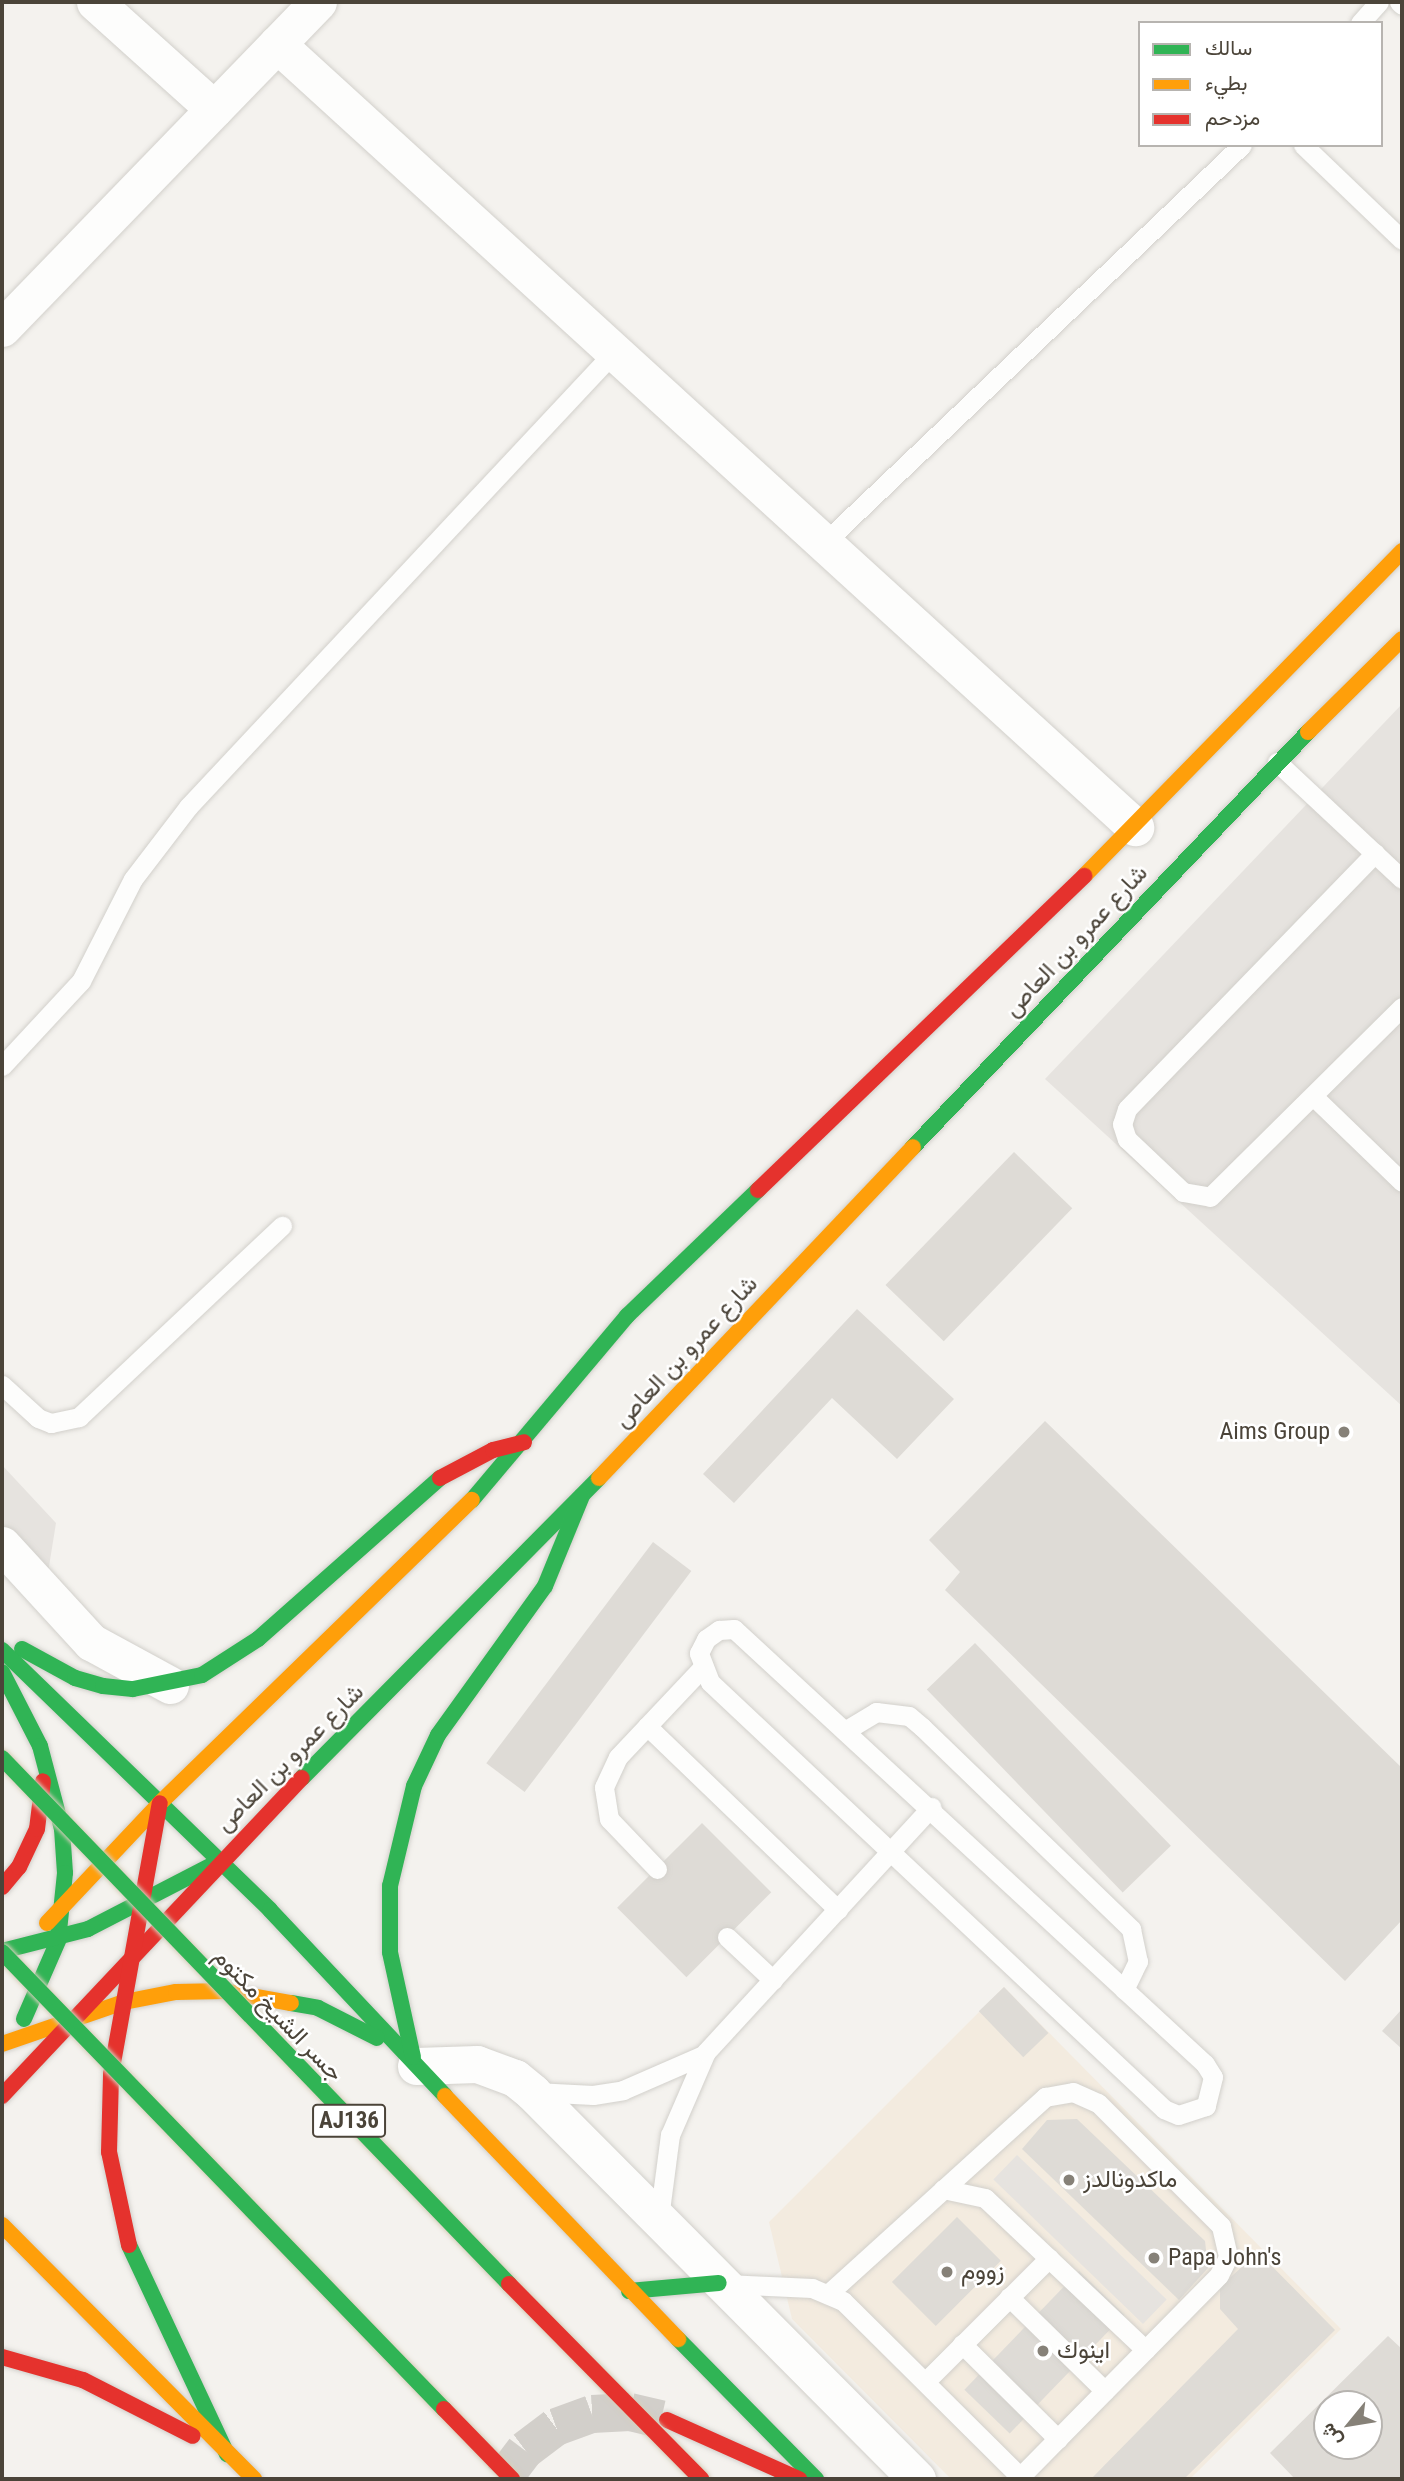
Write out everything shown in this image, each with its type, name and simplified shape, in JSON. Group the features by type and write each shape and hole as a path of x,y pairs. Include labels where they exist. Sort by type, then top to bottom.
{"main road":[{"name":"شارع عمرو بن العاص","path":"2,1969 160,1803 385,1591 524,1443 627,1315 1135,827 1402,551"},
{"name":"شارع عمرو بن العاص","path":"2,2096 220,1861 582,1496 1277,762 1402,639"},
{"path":"2,1636 75,1678 133,1689 170,1685 232,1660 435,1480 493,1450 524,1443"},
{"path":"416,2066 390,1952 390,1886 401,1829 438,1735 545,1586 582,1496"},
{"path":"2,1650 220,1861 629,2291 816,2479"},
{"path":"2,1672 40,1746 62,1829 62,1907 58,1941 47,1977 4,2045"},
{"path":"2,1887 19,1867 37,1829 44,1788 40,1746"},
{"name":"جسر الشيخ مكتوم","path":"2,1758 311,2084 701,2479"},
{"path":"160,1803 146,1900 124,2002 107,2113 120,2225 147,2295 228,2454"},
{"path":"2,1952 58,1941 146,1900 220,1861"},
{"path":"2,1952 512,2479"},
{"path":"4,2045 124,2002 176,1992 272,1997 362,2027 416,2066"},
{"path":"2,2225 254,2479"},
{"path":"629,2291 719,2283"},
{"path":"2,2357 83,2380 228,2454"},
{"path":"667,2420 799,2479"}],"street":[{"path":"95,2 215,109"},
{"path":"2,328 318,2"},
{"path":"277,44 1135,827"},
{"path":"2,1545 91,1642 170,1685"},
{"path":"416,2066 477,2064 515,2078 532,2092 659,2224 917,2479"}],"lane":[{"path":"1362,21 1379,2"},
{"path":"824,543 1240,147"},
{"path":"1305,147 1402,240"},
{"path":"2,1066 81,981 133,879 173,825 614,352"},
{"path":"1277,762 1402,878"},
{"path":"1375,853 1127,1109 1122,1124 1133,1145 1184,1192 1201,1198 1218,1192 1402,1007"},
{"path":"1314,1097 1402,1182"},
{"path":"2,1385 38,1418 51,1423 79,1417 282,1226"},
{"path":"657,1868 620,1833 603,1804 609,1771 701,1669 706,1639 719,1630 734,1629 848,1729 1213,2077 1206,2106 1193,2114 1164,2109 890,1853 701,1669"},
{"path":"848,1729 876,1712 909,1716 922,1727 1130,1929 1138,1961 1124,1990"},
{"path":"648,1726 838,1910"},
{"path":"532,2092 593,2095 623,2090 671,2073 706,2052 931,1808"},
{"path":"727,1937 773,1980"},
{"path":"659,2224 670,2135 706,2052"},
{"path":"719,2283 829,2293 856,2311 1021,2478 1219,2275 1229,2246 1221,2226 1098,2103 1073,2092 1045,2097 829,2293"},
{"path":"943,2189 985,2198 1146,2350"},
{"path":"926,2381 1049,2258"},
{"path":"1009,2297 1105,2391"},
{"path":"962,2344 1058,2440"}],"shaded area":[{"path":"1402,704 1402,1406 1045,1079"},
{"path":"2,1465 56,1523 47,1579 2,1531"},
{"name":"اينوك","path":"1004,1987 1341,2329 1190,2479 951,2479 792,2319 769,2222"},
{"path":"1017,2155 1167,2299 1143,2324 993,2179"}],"building":[{"path":"1014,1152 1072,1208 944,1341 885,1285"},
{"path":"857,1309 954,1399 897,1459 832,1398 734,1503 703,1474"},
{"path":"1045,1421 1402,1768 1402,1920 1345,1981 945,1590 960,1572 929,1540"},
{"path":"653,1542 691,1571 525,1792 486,1763"},
{"path":"975,1643 1171,1846 1123,1892 927,1690"},
{"path":"702,1823 771,1892 686,1977 617,1908"},
{"path":"1004,1987 1048,2033 1023,2057 979,2011"},
{"path":"1402,2009 1402,2049 1382,2031"},
{"path":"1077,2119 1205,2241 1208,2268 1179,2300 1022,2149 1047,2120"},
{"name":"زووم","path":"957,2217 1001,2261 936,2326 892,2282"},
{"path":"1258,2252 1335,2330 1184,2479 1091,2479 1238,2329 1220,2309 1220,2287"},
{"name":"اينوك","path":"1079,2271 1124,2315 1010,2433 964,2390"},
{"path":"1388,2336 1402,2349 1402,2479 1295,2479 1270,2453 1313,2410 1313,2460 1383,2460 1383,2390 1334,2390"}],"tunnel":[{"path":"503,2479 525,2450 556,2427 592,2414 630,2412 661,2419"}],"traffic: fast":[{"path":"913,1147 1308,732"},
{"path":"472,1500 627,1316 758,1190"},
{"path":"22,1649 75,1678 103,1686 133,1689 202,1675 258,1639 440,1478"},
{"path":"302,1778 599,1478"},
{"path":"413,2057 390,1952 390,1886 414,1786 438,1735 545,1586 582,1496"},
{"path":"2,1650 270,1910 445,2096"},
{"path":"2,1672 40,1746 62,1829 65,1873 58,1941 24,2019"},
{"path":"2,1758 509,2284"},
{"path":"2,1951 88,1929 220,1861"},
{"path":"2,1952 444,2409"},
{"path":"291,2003 318,2008 377,2038"},
{"path":"129,2245 227,2454"},
{"path":"629,2291 719,2283"},
{"path":"678,2339 816,2479"}],"traffic: slow":[{"path":"1084,876 1402,551"},
{"path":"1308,732 1402,639"},
{"path":"599,1478 913,1147"},
{"path":"47,1923 160,1803 472,1500"},
{"path":"2,2044 124,2002 176,1992 224,1991 291,2003"},
{"path":"445,2096 678,2339"},
{"path":"2,2225 254,2479"}],"traffic: jam":[{"path":"758,1190 1084,876"},
{"path":"440,1478 493,1450 524,1442"},
{"path":"2,2096 302,1778"},
{"path":"2,1887 19,1867 37,1829 43,1781"},
{"path":"129,2245 109,2152 111,2074 160,1803"},
{"path":"509,2284 701,2479"},
{"path":"2,2357 83,2380 193,2436"},
{"path":"444,2409 512,2479"},
{"path":"667,2420 799,2479"}],"place":[{"name":"Aims Group","path":"1344,1432"},
{"name":"ماكدونالدز","path":"1069,2180"},
{"name":"Papa John's","path":"1154,2258"},
{"name":"زووم","path":"947,2272"},
{"name":"اينوك","path":"1043,2351"}]}
